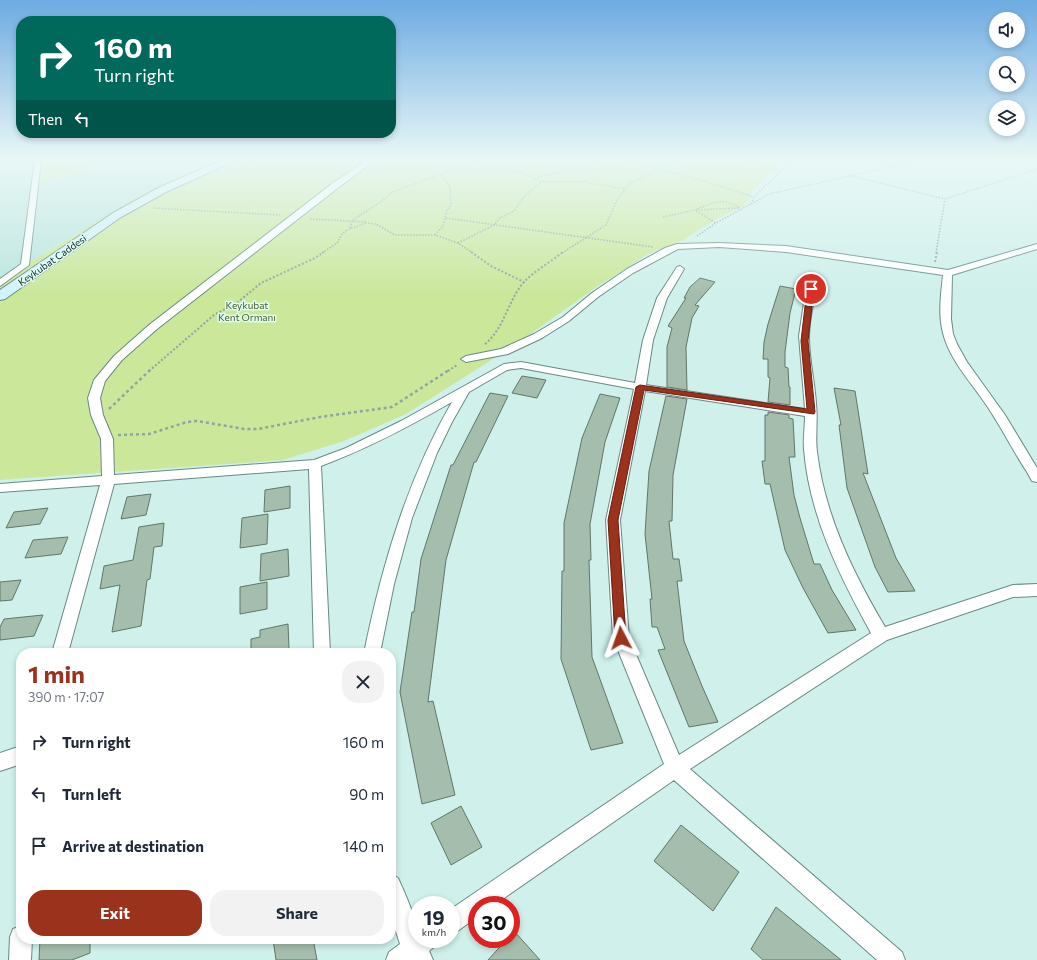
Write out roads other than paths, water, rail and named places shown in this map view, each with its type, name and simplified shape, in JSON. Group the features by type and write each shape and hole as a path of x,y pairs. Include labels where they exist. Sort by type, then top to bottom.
{"street":[{"path":"0,283 25,265 32,205"},
{"name":"Keykubat Caddesi","path":"0,296 102,224 135,205"},
{"path":"61,648 108,480 108,448 98,420 94,398 97,387 104,374 118,358 153,327 312,205"},
{"path":"466,359 504,352 538,336 566,319 624,275 669,250 683,246 727,245 786,249 948,273 1037,246"},
{"path":"680,269 662,298 648,340 613,520 621,638 675,768 894,960"},
{"path":"948,273 945,312 948,334 967,370 1009,431 1037,478"},
{"path":"811,289 804,341 811,412 811,454 820,503 848,576 881,635"},
{"path":"0,488 315,464 350,451 378,438 427,412 504,367 517,365 640,387 811,412"},
{"path":"373,648 387,579 406,513 429,457 447,420 466,388"},
{"path":"315,464 322,648"},
{"path":"460,916 675,768 881,635 1013,591 1037,590"},
{"path":"0,762 16,757"},
{"path":"396,900 414,952"},
{"path":"20,960 21,944"}],"park label":[{"name":"Keykubat Kent Ormanı","path":"247,310"}]}
